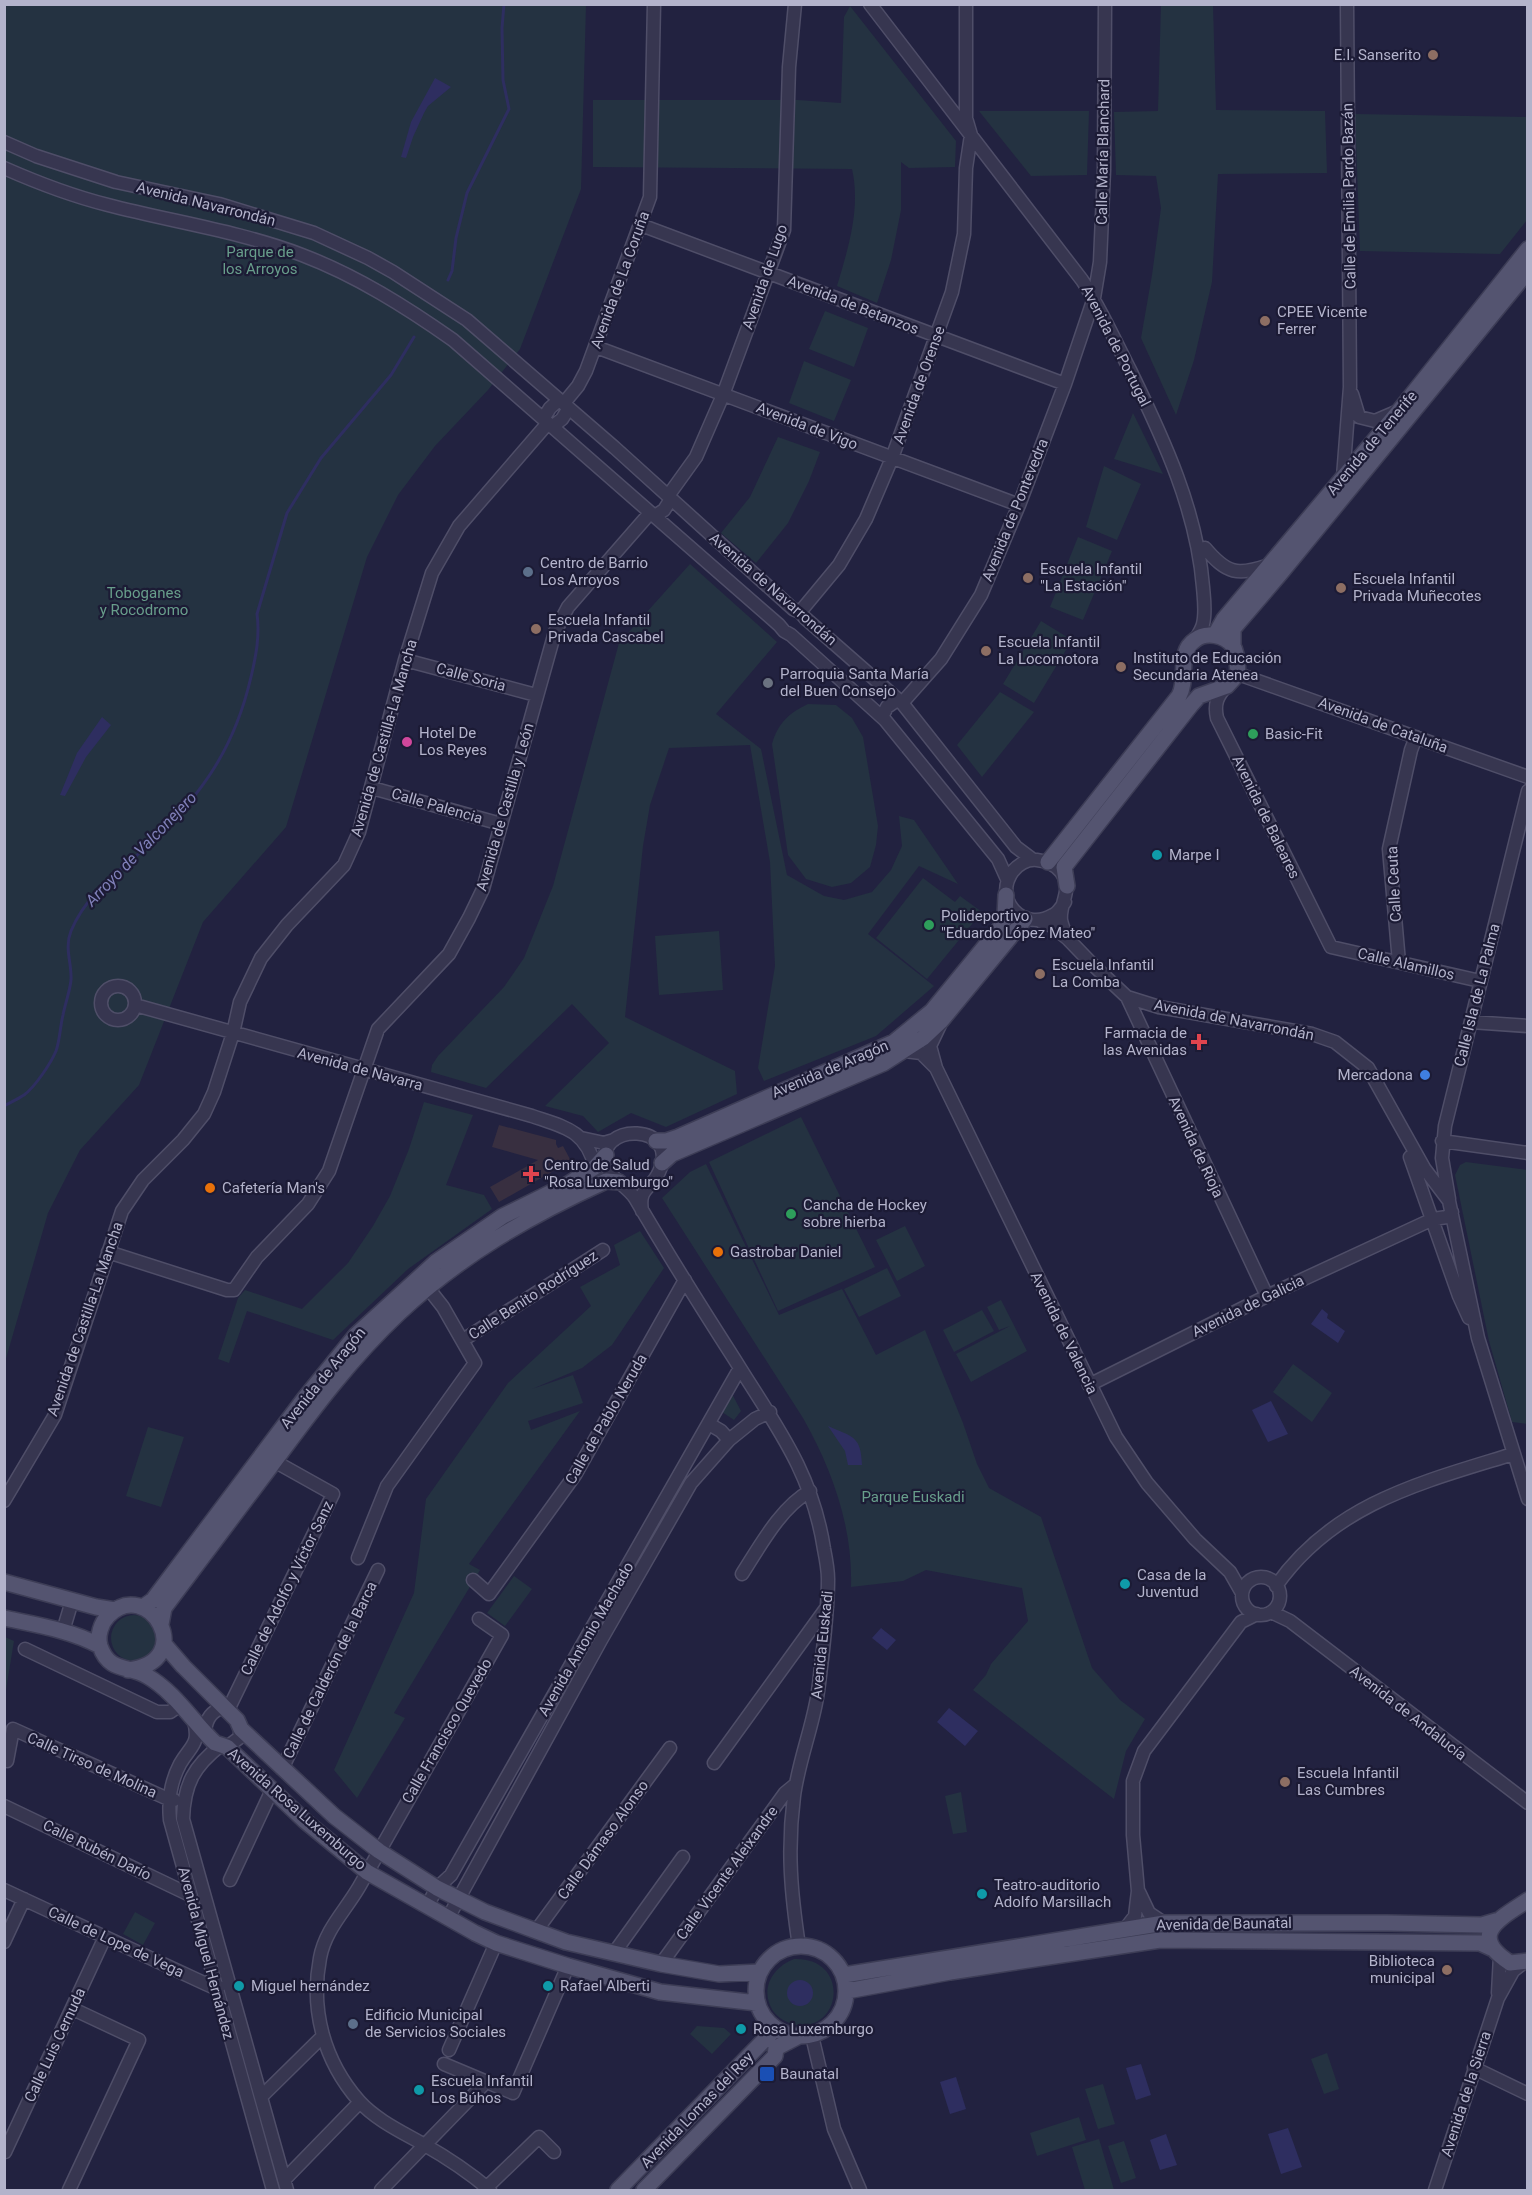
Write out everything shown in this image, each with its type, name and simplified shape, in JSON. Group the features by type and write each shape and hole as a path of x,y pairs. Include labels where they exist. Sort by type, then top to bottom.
{"main road":[{"name":"Avenida de Tenerife","path":"1213,635 1399,411 1527,249"},
{"name":"Avenida de Tenerife","path":"1233,646 1233,628 1280,574 1527,271"},
{"path":"1048,862 1179,696 1184,687 1183,656 1195,640 1205,635 1224,638 1233,646 1237,658 1238,674 1227,686 1198,696 1064,867 1067,886"},
{"path":"1185,675 1195,687 1209,692"},
{"name":"Avenida de Aragón","path":"656,1141 678,1137 894,1042 932,1011 1000,928 1005,916 1006,895"},
{"name":"Avenida de Aragón","path":"662,1162 678,1152 884,1063 904,1052 941,1021 1025,919"},
{"name":"Avenida de Aragón","path":"143,1607 153,1600 297,1408 363,1328 436,1262 468,1239 503,1216 568,1184 595,1167 606,1155"},
{"name":"Avenida de Aragón","path":"161,1624 164,1608 314,1407 356,1356 400,1312 478,1250 513,1227 606,1181 621,1184"},
{"path":"4,1582 111,1611 134,1606 143,1607 153,1614 165,1632 160,1654 140,1669 128,1670"},
{"path":"100,1646 99,1636 102,1625 115,1610"},
{"path":"4,1618 63,1631 100,1646"},
{"name":"Avenida Rosa Luxemburgo","path":"164,1644 237,1720 241,1729 334,1816 379,1851 437,1888 485,1912 566,1942 661,1964 718,1974 760,1972"},
{"name":"Avenida Rosa Luxemburgo","path":"100,1646 107,1660 116,1667 146,1675 163,1688 215,1743 224,1746 313,1828 367,1872 448,1918 496,1943 660,1992 757,2003"},
{"path":"1496,1952 1489,1938 1491,1929 1499,1920 1527,1900"},
{"name":"Avenida de Baunatal","path":"844,1975 1164,1923 1482,1925 1499,1920"},
{"name":"Avenida de Baunatal","path":"847,1991 950,1972 1160,1940 1480,1943 1510,1963 1525,1962"},
{"path":"799,1946 813,1947 826,1953 837,1963 844,1975 847,1991 844,2006 837,2019 826,2030 805,2036 786,2034 775,2029 764,2018 757,2003 756,1987 760,1972 770,1959 783,1950 799,1946"},
{"name":"Avenida Lomas del Rey","path":"618,2190 775,2029"},
{"name":"Avenida Lomas del Rey","path":"644,2190 775,2056 776,2048 805,2036"}],"street":[{"name":"Avenida de La Coruña","path":"548,423 562,418 564,404 578,386 596,346 650,197 654,4"},
{"name":"Avenida de Lugo","path":"650,512 664,510 666,495 696,457 723,395 784,230 789,68 795,4"},
{"name":"Avenida de Portugal","path":"870,4 1095,293 1163,438 1179,479 1196,540 1202,575 1205,611 1203,626 1195,640"},
{"name":"Avenida de Portugal","path":"879,4 1095,293 1167,433 1185,476 1205,548 1213,635"},
{"path":"966,4 966,118 971,135"},
{"name":"Calle María Blanchard","path":"1095,293 1100,262 1104,170 1105,4"},
{"name":"Calle de Emilia Pardo Bazán","path":"1343,477 1350,387 1347,4"},
{"name":"Avenida de Orense","path":"799,613 844,556 866,519 892,458 937,336 952,292 964,234 966,168 971,135"},
{"name":"Avenida Navarrondán","path":"4,142 36,156 116,182 219,204 314,233 368,258 417,287 467,320 518,364"},
{"name":"Avenida Navarrondán","path":"4,168 45,185 97,202 214,228 303,255 404,306 453,340 504,384"},
{"name":"Avenida de Betanzos","path":"641,225 1065,384"},
{"name":"Avenida de Pontevedra","path":"885,721 899,719 902,704 941,659 981,595 1019,505 1065,384 1095,293"},
{"name":"Avenida de Vigo","path":"596,346 1019,505"},
{"name":"Avenida de Navarrondán","path":"518,364 902,704 1016,847 1032,860"},
{"name":"Avenida de Navarrondán","path":"504,384 784,631 791,634 885,721 998,860 1008,879"},
{"name":"Calle de Emilia Pardo Bazán","path":"1350,387 1359,417 1376,421 1399,411"},
{"name":"Avenida de Castilla-La Mancha","path":"4,1501 55,1414 122,1211 143,1180 183,1140 204,1114 214,1092 233,1033 240,1002 261,958 287,925 344,865 359,832 405,660 432,573 445,547 459,526 548,423"},
{"name":"Avenida de Castilla y León","path":"108,1252 227,1290 234,1290 257,1257 308,1204 329,1171 378,1029 449,954 470,918 483,888 555,632 568,607 650,512"},
{"path":"1205,548 1223,567 1233,572 1250,571 1270,565"},
{"path":"779,626 785,616 799,613 800,628 791,634"},
{"name":"Calle Soria","path":"405,660 536,695"},
{"name":"Avenida de Cataluña","path":"1238,674 1527,777"},
{"name":"Avenida de Baleares","path":"1227,686 1218,695 1215,707 1217,718 1331,947"},
{"name":"Calle Ceuta","path":"1399,962 1389,849 1411,750 1416,737"},
{"name":"Calle Palencia","path":"372,788 501,824"},
{"name":"Calle Isla de La Palma","path":"1448,1202 1442,1142 1527,791"},
{"path":"1065,902 1055,915 1040,921 1025,919 1012,909 1006,895 1008,879 1017,866 1032,860 1048,862 1061,871 1067,886 1065,902 1061,919 1068,939"},
{"name":"Avenida de Navarrondán","path":"1040,921 1052,926 1068,939 1127,997 1159,1007 1312,1034 1335,1042 1368,1068 1424,1168 1448,1202 1478,1338 1527,1499"},
{"name":"Calle Alamillos","path":"1331,947 1480,981"},
{"name":"Avenida de Rioja","path":"1127,997 1268,1296"},
{"name":"Avenida de Navarra","path":"135,1005 532,1116 570,1129 581,1138"},
{"path":"936,1068 930,1046 941,1021"},
{"path":"1471,1022 1527,1026"},
{"path":"904,1052 921,1053 936,1068"},
{"name":"Avenida de Valencia","path":"936,1068 1116,1437 1147,1484 1196,1539 1230,1572 1243,1599"},
{"name":"Avenida de Navarrondán","path":"1392,1108 1459,1296 1478,1338"},
{"path":"581,1138 604,1143 634,1132 644,1134 656,1141 663,1154 662,1162 658,1175 642,1193 640,1200 642,1210"},
{"path":"581,1138 592,1156 595,1167"},
{"path":"614,1140 606,1155 606,1165 621,1184 634,1187 651,1182"},
{"path":"1442,1142 1527,1153"},
{"name":"Avenida Euskadi","path":"621,1184 632,1194 740,1368 770,1412 799,1463 810,1491 822,1534 828,1575 828,1606 816,1701 796,1784 789,1845 790,1888 799,1946"},
{"path":"1410,1230 1422,1219 1427,1202 1431,1197 1437,1194 1448,1202"},
{"name":"Avenida de Galicia","path":"1089,1384 1268,1296 1433,1219 1441,1219 1448,1202"},
{"name":"Calle Benito Rodríguez","path":"463,1340 603,1250"},
{"name":"Calle de Pablo Neruda","path":"473,1580 489,1594 575,1475 685,1280"},
{"path":"358,1558 387,1486 475,1363 463,1340 428,1288"},
{"name":"Avenida Antonio Machado","path":"427,1906 437,1888 451,1875 740,1368"},
{"name":"Avenida Antonio Machado","path":"448,1918 605,1633 691,1483 729,1440 754,1419 770,1412"},
{"path":"709,1424 722,1431 729,1440"},
{"path":"1241,1622 1243,1599 1248,1582 1253,1579 1271,1582 1323,1535 1354,1513 1423,1482 1514,1454"},
{"name":"Calle de Adolfo y Víctor Sanz","path":"225,1709 333,1494 274,1461"},
{"path":"742,1574 786,1509 810,1491"},
{"name":"Calle de Calderón de la Barca","path":"282,1769 378,1570"},
{"name":"Avenida de Valencia","path":"1230,1572 1253,1579"},
{"path":"1125,1929 1135,1916 1138,1891 1133,1834 1133,1781 1144,1751 1241,1622 1257,1614 1271,1612 1279,1599 1271,1582"},
{"path":"1243,1599 1248,1610 1257,1614"},
{"name":"Avenida de Andalucía","path":"1279,1599 1290,1621"},
{"path":"63,1631 72,1600"},
{"path":"714,1763 828,1606"},
{"name":"Avenida de Andalucía","path":"1271,1612 1290,1621 1527,1803"},
{"name":"Calle Francisco Quevedo","path":"379,1851 502,1635 479,1619"},
{"path":"25,1648 158,1713 170,1712 180,1705"},
{"path":"205,1730 207,1720 213,1711 225,1709"},
{"name":"Avenida Miguel Hernández","path":"193,1718 197,1735 179,1766 168,1799 170,1820 273,2190"},
{"name":"Calle Tirso de Molina","path":"7,1761 13,1729 168,1799"},
{"name":"Avenida Miguel Hernández","path":"241,1729 239,1738 224,1746 197,1767 183,1802 183,1819 286,2185"},
{"name":"Calle Dámaso Alonso","path":"536,1931 670,1748"},
{"name":"Calle Vicente Aleixandre","path":"661,1964 785,1793 796,1784"},
{"path":"230,1880 272,1790"},
{"path":"168,1799 183,1802"},
{"name":"Calle Rubén Darío","path":"4,1806 190,1895"},
{"path":"379,1851 330,1929 320,1957 317,1991 322,2037 338,2071 360,2102 487,2190 539,2137 554,2152"},
{"path":"614,1953 682,1857"},
{"path":"459,1861 476,1867"},
{"name":"Calle de Lope de Vega","path":"4,1890 215,1988"},
{"path":"1138,1891 1149,1913 1164,1923"},
{"path":"4,1942 24,1899"},
{"name":"Calle Luis Cernuda","path":"5,2152 105,1937"},
{"path":"449,2050 496,1943"},
{"name":"Avenida de la Sierra","path":"1496,1952 1498,1998"},
{"name":"Avenida de la Sierra","path":"1435,2190 1498,1998 1513,1971 1525,1962"},
{"path":"444,2064 513,2093 568,1966"},
{"path":"215,1988 229,1983"},
{"path":"69,2190 139,2040 73,2009"},
{"path":"805,2036 834,2129 860,2190"},
{"path":"262,2096 322,2037"},
{"path":"1474,2068 1527,2094"},
{"path":"381,2190 485,2083"},
{"path":"286,2185 360,2102"}],"shaded area":[{"path":"435,78 451,87 428,106 406,158 401,157 411,122"},
{"path":"102,717 111,725 86,757 65,796 60,795 77,753"},
{"name":"Centro de Salud \"Rosa Luxemburgo\"","path":"499,1125 556,1140 558,1148 563,1146 571,1161 499,1202 490,1187 538,1160 492,1147"},
{"path":"1322,1309 1328,1314 1327,1318 1345,1331 1338,1343 1311,1324"},
{"path":"1271,1401 1288,1434 1268,1442 1252,1410"},
{"path":"828,1426 854,1439 860,1448 862,1465 848,1465 845,1451"},
{"path":"881,1628 896,1640 887,1650 872,1638"},
{"path":"949,1708 978,1731 965,1746 937,1722"},
{"path":"800,1980 809,1984 813,1993 809,2002 800,2006 791,2002 787,1993 791,1984"},
{"path":"1141,2064 1151,2095 1136,2100 1126,2068"},
{"path":"956,2077 966,2109 950,2114 940,2082"},
{"path":"1288,2128 1302,2167 1281,2174 1268,2134"},
{"path":"1166,2134 1177,2165 1160,2170 1150,2140"}],"green space":[{"path":"1161,4 1213,5 1216,110 1325,111 1327,173 1218,174 1212,282 1194,360 1176,415 1141,338 1161,208 1156,176 1116,175 1114,112 1158,111"},
{"name":"Parque de los Arroyos","path":"4,5 586,5 581,189 520,349 488,390 435,446 398,495 367,557 286,827 203,922 139,1085 80,1150 48,1213 5,1362"},
{"path":"850,6 956,141 955,167 909,168 901,162 901,210 891,260 877,303 837,286 849,243 854,213 852,169 593,167 593,100 798,100 841,103 844,17"},
{"path":"979,111 1089,111 1087,175 1031,176"},
{"path":"1355,114 1527,117 1527,220 1500,254 1360,251"},
{"path":"825,311 868,328 854,367 809,349"},
{"path":"804,361 851,380 834,421 789,403"},
{"path":"1133,413 1163,474 1114,459"},
{"path":"778,437 820,452 809,481 788,523 756,563 721,533 750,497"},
{"path":"1104,466 1141,484 1117,540 1086,527"},
{"path":"1078,537 1112,551 1083,620 1050,607"},
{"path":"690,564 777,642 716,714 761,749 787,875 824,896 844,900 872,892 891,870 902,846 899,816 914,820 958,884 919,866 868,934 934,986 876,1036 764,1081 758,1068 775,966 770,862 750,745 669,748 650,805 643,846 625,1017 735,1071 737,1094 666,1127 631,1113 598,1132 583,1116 545,1106 609,1043 572,1004 486,1088 431,1072 432,1065 504,987 524,958 553,886 619,643"},
{"path":"1041,621 1072,640 1034,703 1003,684"},
{"path":"1000,692 1034,712 982,777 957,745"},
{"path":"808,704 836,705 852,718 863,737 878,826 870,867 851,883 832,887 806,879 788,855 772,744 777,730 785,720"},
{"name":"Polideportivo \"Eduardo López Mateo\"","path":"923,878 955,902 960,896 982,912 927,979 876,938"},
{"path":"719,931 723,990 659,995 655,936"},
{"path":"424,1102 473,1115 446,1185 484,1195 492,1209 408,1269 333,1340 247,1311 229,1363 218,1359 238,1298 245,1290 302,1309 348,1263 390,1196 409,1149"},
{"name":"Cancha de Hockey sobre hierba","path":"801,1117 875,1267 778,1311 709,1162"},
{"path":"1466,1162 1527,1170 1527,1424 1512,1422 1489,1341 1455,1175 1460,1165"},
{"name":"Parque Euskadi","path":"706,1164 779,1315 842,1289 876,1355 925,1330 977,1464 989,1488 1041,1517 1092,1668 1120,1700 1145,1719 1126,1751 1114,1799 973,1690 986,1675 991,1664 1028,1621 1022,1588 926,1570 903,1581 851,1587 851,1565 844,1521 839,1499 823,1457 803,1418 662,1198 690,1172"},
{"path":"905,1226 925,1266 897,1281 876,1240"},
{"path":"640,1231 664,1268 612,1345 582,1368 532,1389 573,1375 583,1403 528,1421 531,1430 580,1411 469,1564 480,1570 394,1713 405,1718 357,1798 334,1770 414,1593 426,1499 508,1383 591,1306 580,1287 620,1265 614,1245"},
{"path":"887,1268 901,1296 859,1317 844,1289"},
{"path":"1001,1300 1027,1351 971,1382 956,1354 1010,1326 999,1330 987,1307"},
{"path":"982,1310 994,1331 954,1352 943,1330"},
{"path":"1293,1364 1332,1393 1312,1422 1273,1392"},
{"path":"730,1390 741,1411 734,1420 719,1410"},
{"path":"148,1427 184,1437 161,1507 126,1496"},
{"path":"514,1576 532,1589 505,1626 487,1613"},
{"path":"134,1615 150,1622 157,1638 150,1654 134,1661 118,1654 111,1638 118,1622"},
{"path":"5,1637 14,1641 5,1696"},
{"path":"961,1792 967,1832 953,1834 945,1796"},
{"path":"135,1912 155,1923 143,1945 123,1934"},
{"path":"794,1959 812,1962 825,1969 832,1981 834,1994 831,2006 823,2017 812,2024 796,2025 786,2022 775,2014 769,2003 767,1995 770,1980 780,1967"},
{"path":"697,2026 724,2028 731,2034 712,2054 690,2034"},
{"path":"1327,2053 1339,2089 1324,2094 1311,2059"},
{"path":"1103,2084 1115,2124 1098,2129 1085,2089"},
{"path":"1079,2117 1086,2140 1037,2156 1030,2133"},
{"path":"1099,2139 1114,2190 1085,2190 1072,2147"},
{"path":"1124,2141 1136,2178 1121,2183 1108,2146"}],"waterway":[{"name":"Arroyo de Valconejero","path":"448,280 452,271 456,238 467,193 509,109 503,80 504,4"},
{"name":"Arroyo de Valconejero","path":"4,1106 24,1095 33,1086 47,1068 56,1051 70,989 69,937 86,904 118,871 153,841 188,804 202,786 226,746 236,725 251,677 257,646 257,614 287,513 321,458 391,375 414,337"}],"place":[{"name":"E.I. Sanserito","path":"1433,55"},
{"name":"CPEE Vicente Ferrer","path":"1265,321"},
{"name":"Centro de Barrio Los Arroyos","path":"528,572"},
{"name":"Escuela Infantil \"La Estación\"","path":"1028,578"},
{"name":"Escuela Infantil Privada Muñecotes","path":"1341,588"},
{"name":"Escuela Infantil Privada Cascabel","path":"536,629"},
{"name":"Escuela Infantil La Locomotora","path":"986,651"},
{"name":"Instituto de Educación Secundaria Atenea","path":"1121,667"},
{"name":"Parroquia Santa María del Buen Consejo","path":"768,683"},
{"name":"Basic-Fit","path":"1253,734"},
{"name":"Hotel De Los Reyes","path":"407,742"},
{"name":"Marpe I","path":"1157,855"},
{"name":"Polideportivo \"Eduardo López Mateo\"","path":"929,925"},
{"name":"Escuela Infantil La Comba","path":"1040,974"},
{"name":"Farmacia de las Avenidas","path":"1199,1042"},
{"name":"Mercadona","path":"1425,1075"},
{"name":"Centro de Salud \"Rosa Luxemburgo\"","path":"531,1174"},
{"name":"Cafetería Man's","path":"210,1188"},
{"name":"Cancha de Hockey sobre hierba","path":"791,1214"},
{"name":"Gastrobar Daniel","path":"718,1252"},
{"name":"Casa de la Juventud","path":"1125,1584"},
{"name":"Escuela Infantil Las Cumbres","path":"1285,1782"},
{"name":"Teatro-auditorio Adolfo Marsillach","path":"982,1894"},
{"name":"Biblioteca municipal","path":"1447,1970"},
{"name":"Miguel hernández","path":"239,1986"},
{"name":"Rafael Alberti","path":"548,1986"},
{"name":"Edificio Municipal de Servicios Sociales","path":"353,2024"},
{"name":"Rosa Luxemburgo","path":"741,2029"},
{"name":"Baunatal","path":"767,2074"},
{"name":"Escuela Infantil Los Búhos","path":"419,2090"}],"park label":[{"name":"Toboganes y Rocodromo","path":"144,602"}]}
